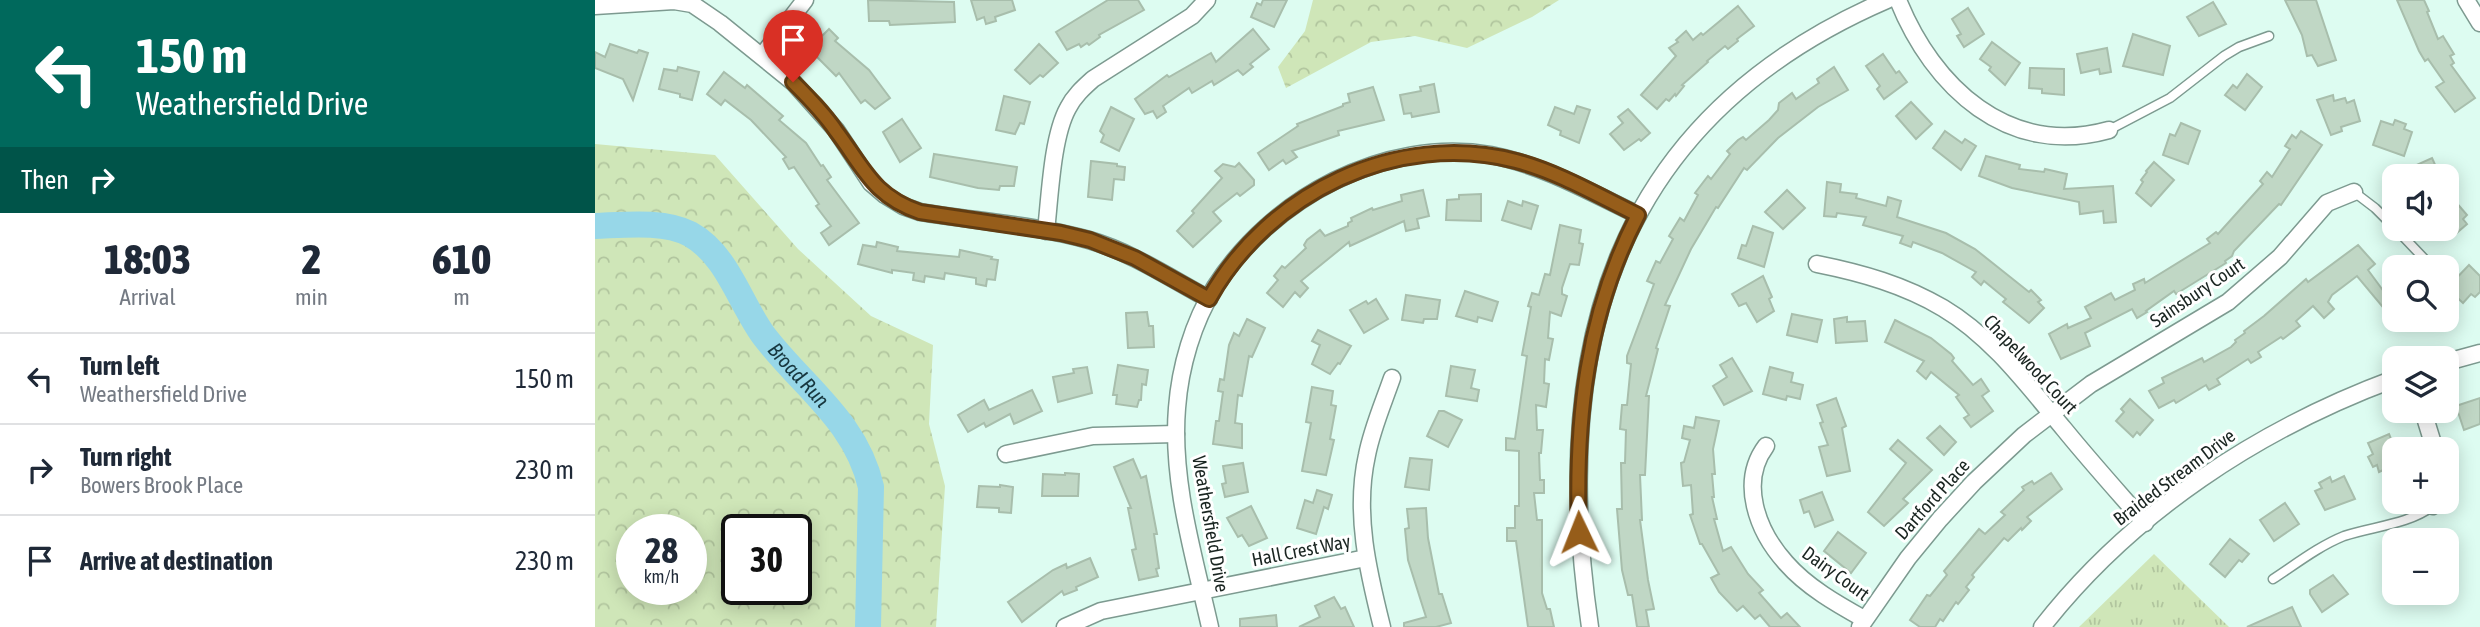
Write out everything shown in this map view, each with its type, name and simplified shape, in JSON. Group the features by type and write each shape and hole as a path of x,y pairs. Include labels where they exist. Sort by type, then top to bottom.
{"street":[{"path":"762,56 804,0"},
{"path":"1045,231 1059,131 1067,108 1093,79 1192,16 1207,0"},
{"path":"1590,627 1578,500 1578,446 1582,399 1592,341 1611,272 1638,215 1676,158 1709,118 1735,93 1781,57 1818,34 1887,0"},
{"path":"1898,0 1912,33 1930,62 1949,85 1984,112 2010,124 2052,134 2084,135 2109,130"},
{"path":"2466,0 2480,23"},
{"path":"595,6 674,1 692,4 762,56 813,102 836,130 871,183 903,206 920,212 1090,240 1112,248 1209,299"},
{"name":"Weathersfield Drive","path":"1210,627 1179,481 1177,406 1186,357 1209,299 1235,260 1253,240 1293,205 1344,176 1406,157 1460,152 1518,161 1638,215"},
{"name":"Sainsbury Court","path":"2050,412 2091,384 2228,302 2280,257 2327,203 2354,192"},
{"name":"Chapelwood Court","path":"1817,264 1891,283 1919,295 1946,310 1993,347 2145,523"},
{"path":"2459,359 2480,353"},
{"path":"1383,627 1366,558 1362,486 1374,427 1392,378"},
{"name":"Braided Stream Drive","path":"2042,627 2077,587 2145,523 2215,469 2304,416 2382,384"},
{"name":"Dartford Place","path":"1862,623 1908,558 1940,519 1974,482 2050,412"},
{"path":"1006,454 1093,436 1176,434"},
{"name":"Dairy Court","path":"1766,446 1758,457 1751,484 1753,499 1771,541 1785,563 1862,623"},
{"name":"Hall Crest Way","path":"1065,627 1101,611 1366,558"}],"lane":[{"path":"2109,130 2170,98 2224,55 2269,36"},
{"path":"2354,192 2382,215"},
{"path":"2407,241 2421,255"},
{"path":"2273,579 2335,541 2420,514"}],"green space":[{"path":"1313,0 1559,0 1532,17 1467,48 1415,36 1371,42 1286,88 1278,67 1305,31"},
{"path":"595,144 715,155 798,249 871,316 933,345 929,424 945,486 936,627 595,627"},
{"path":"2154,554 2229,627 2079,627"}],"building":[{"path":"868,0 954,2 955,22 890,25 889,21 869,21"},
{"path":"971,0 1012,0 1015,10 995,17 996,21 986,24 984,17 977,20"},
{"path":"1108,0 1138,0 1144,10 1099,35 1100,37 1089,45 1087,43 1081,47 1079,44 1067,50 1056,32"},
{"path":"1263,0 1287,0 1274,27 1251,17 1257,3 1261,5"},
{"path":"2285,0 2316,0 2336,60 2318,66 2312,55 2307,56 2302,35"},
{"path":"2397,0 2424,0 2438,39 2443,36 2454,54 2450,56 2454,63 2451,65 2475,98 2455,112 2436,87 2444,82 2419,51"},
{"path":"2213,2 2226,24 2199,36 2187,17"},
{"path":"1738,6 1754,26 1737,39 1738,41 1728,49 1725,46 1707,61 1682,85 1684,86 1676,96 1675,94 1669,101 1666,99 1657,109 1641,95 1676,56 1669,48 1678,42 1676,40 1686,31 1693,40 1701,33 1703,35"},
{"path":"1968,8 1984,34 1964,47 1957,36 1961,34 1952,19"},
{"path":"829,29 838,38 835,41 869,70 890,98 875,109 865,100 861,103 839,73 836,76 809,49"},
{"path":"1253,29 1269,49 1250,64 1253,67 1243,75 1238,70 1214,85 1212,81 1192,93 1189,88 1163,106 1166,112 1157,118 1153,111 1145,114 1135,99 1167,75 1169,77 1211,53 1216,62"},
{"path":"2133,34 2170,46 2163,75 2123,66"},
{"path":"1992,42 2020,63 2005,85 1989,70 1991,67 1980,59"},
{"path":"610,44 637,53 639,50 648,53 633,100 623,79 595,68 595,52 605,57"},
{"path":"1039,44 1058,63 1043,77 1040,75 1030,84 1015,70"},
{"path":"2107,48 2111,72 2100,74 2099,69 2081,73 2077,54"},
{"path":"1883,54 1896,73 1899,71 1907,82 1884,99 1877,89 1880,86 1866,66"},
{"path":"678,67 699,72 692,100 659,89 664,69 677,71"},
{"path":"1834,67 1848,90 1818,107 1778,138 1747,170 1744,168 1691,249 1665,305 1670,306 1656,348 1658,349 1646,396 1649,396 1645,475 1640,475 1640,520 1654,609 1646,610 1649,627 1637,627 1632,595 1628,595 1622,570 1617,509 1622,509 1621,463 1625,463 1626,430 1620,429 1622,405 1627,405 1631,364 1627,363 1627,356 1654,284 1647,281 1656,261 1660,263 1673,239 1669,236 1680,218 1684,221 1698,195 1695,193 1708,176 1711,179 1730,154 1727,151 1743,137 1746,140 1769,120 1778,110 1779,103 1792,93 1796,99 1819,83 1817,79"},
{"path":"2030,68 2064,69 2064,95 2042,93 2042,89 2029,88"},
{"path":"724,72 745,88 747,85 783,116 779,120 806,143 831,177 827,180 859,223 829,245 821,233 831,226 794,167 789,169 783,159 786,157 751,120 725,100 721,105 707,94"},
{"path":"2247,74 2262,87 2245,110 2225,95 2233,85 2237,88"},
{"path":"1434,84 1439,112 1412,117 1411,113 1404,114 1400,95 1421,91 1420,87"},
{"path":"1373,87 1384,120 1338,131 1339,135 1292,151 1297,157 1286,164 1283,160 1269,170 1258,153 1298,126 1297,124 1350,102 1348,94"},
{"path":"2333,95 2334,101 2345,98 2347,103 2354,100 2360,121 2341,127 2342,131 2331,135 2317,100"},
{"path":"1004,96 1030,102 1024,124 1020,123 1015,134 996,130"},
{"path":"1911,102 1932,124 1916,139 1896,116"},
{"path":"1577,106 1590,110 1579,143 1560,135 1561,131 1548,125 1555,107 1574,114"},
{"path":"1111,107 1134,119 1119,151 1101,142 1104,135 1100,131"},
{"path":"1628,109 1650,133 1624,150 1610,134 1623,123 1618,117"},
{"path":"902,119 921,148 900,162 883,132"},
{"path":"2395,120 2406,124 2404,129 2412,132 2404,156 2373,145 2381,121 2393,125"},
{"path":"2181,123 2200,131 2188,164 2163,155 2170,134 2175,136"},
{"path":"1945,131 1962,143 1965,139 1976,146 1961,170 1933,148"},
{"path":"2301,131 2322,145 2281,205 2279,204 2234,251 2226,263 2176,294 2174,291 2137,318 2132,309 2085,333 2090,346 2061,359 2049,334 2067,324 2068,328 2091,318 2085,307 2111,293 2115,300 2135,290 2133,284 2144,279 2145,283 2210,243 2207,239 2216,232 2218,234 2263,184 2260,181 2267,172 2272,177 2290,149 2285,146 2292,135 2296,138"},
{"path":"934,154 1017,167 1014,186 1000,186 999,190 978,188 930,177"},
{"path":"1986,156 2020,165 2019,169 2044,172 2045,169 2067,174 2064,189 2113,186 2116,222 2104,223 2103,211 2080,214 2079,202 2012,188 1979,176"},
{"path":"2432,158 2435,164 2419,164"},
{"path":"1091,161 1125,167 1124,180 1114,179 1112,200 1088,197"},
{"path":"2154,162 2174,180 2151,206 2136,193 2146,171"},
{"path":"1239,163 1254,180 1254,185 1240,196 1237,193 1213,212 1221,221 1193,247 1177,231 1222,178 1215,171 1223,164 1235,167"},
{"path":"1827,182 1841,184 1840,192 1857,194 1856,198 1886,206 1888,197 1901,201 1897,217 1946,233 1975,249 2029,292 2031,290 2041,300 2038,302 2044,308 2029,323 2003,302 2006,299 1984,281 1981,285 1972,277 1976,272 1942,253 1913,242 1911,247 1900,243 1903,236 1863,225 1866,217 1837,213 1836,217 1824,216"},
{"path":"1423,190 1429,216 1417,219 1419,228 1406,231 1404,221 1350,246 1349,242 1301,281 1308,288 1300,297 1295,292 1283,307 1267,293 1278,280 1274,276 1282,266 1285,268 1306,248 1304,245 1307,240 1320,230 1325,236 1348,226 1351,218 1372,208 1373,210 1402,201 1401,195"},
{"path":"1787,190 1805,208 1783,229 1765,212"},
{"path":"1481,194 1481,221 1446,220 1447,200 1459,199 1459,195"},
{"path":"1508,201 1522,206 1523,201 1538,206 1531,229 1502,220"},
{"path":"2459,206 2467,215 2463,219 2467,224 2459,231"},
{"path":"1560,225 1581,230 1579,243 1583,244 1579,265 1570,264 1562,288 1562,294 1567,296 1561,316 1550,312 1548,338 1553,339 1549,360 1545,359 1544,383 1549,384 1546,407 1536,405 1537,430 1543,430 1539,453 1540,480 1544,480 1544,493 1534,493 1537,520 1542,520 1542,593 1547,609 1550,609 1554,627 1528,627 1516,541 1507,541 1507,528 1515,528 1515,506 1519,506 1519,451 1506,450 1506,438 1515,439 1527,356 1522,355 1531,307 1528,306 1532,293 1539,295 1545,274 1550,275"},
{"path":"1753,226 1773,233 1764,267 1738,258 1742,245 1746,246"},
{"path":"877,242 898,247 897,251 959,257 960,250 992,257 991,259 998,260 995,280 987,279 986,286 976,284 976,278 945,273 944,279 925,276 924,282 913,280 914,273 892,270 892,273 858,264 863,245 876,247"},
{"path":"2358,245 2375,264 2368,270 2382,289 2382,306 2357,276 2332,295 2328,302 2334,309 2324,318 2313,306 2296,321 2300,326 2283,339 2281,337 2258,352 2261,357 2251,363 2248,359 2217,379 2220,384 2209,390 2206,385 2176,403 2174,400 2159,408 2149,391 2164,383 2162,378 2202,358 2204,362 2231,347 2244,331 2306,279 2308,282"},
{"path":"2469,265 2480,276 2480,292 2475,297 2471,294 2463,303 2459,299 2459,275"},
{"path":"1763,276 1772,297 1769,299 1774,311 1757,322 1746,303 1739,306 1732,294"},
{"path":"1465,291 1498,302 1492,321 1478,317 1477,322 1456,316"},
{"path":"1406,295 1440,300 1437,319 1424,319 1423,323 1402,320"},
{"path":"1376,299 1388,319 1364,333 1350,310"},
{"path":"1147,312 1149,326 1153,326 1154,347 1128,348 1126,313"},
{"path":"1792,314 1822,320 1817,342 1787,335"},
{"path":"1847,317 1847,322 1865,321 1867,341 1836,343 1834,319"},
{"path":"1247,319 1265,328 1252,357 1249,356 1242,396 1238,395 1235,423 1242,424 1242,448 1213,444 1223,392 1218,391 1220,379 1224,380 1229,345 1234,333 1239,336"},
{"path":"1895,320 1931,338 1951,354 1954,358 1952,361 1973,385 1981,379 1989,391 1982,396 1993,411 1971,427 1964,418 1969,415 1956,397 1959,395 1931,372 1926,379 1917,371 1924,361 1885,342"},
{"path":"1318,330 1351,346 1330,374 1312,364 1320,345 1312,341"},
{"path":"1732,358 1752,391 1724,405 1713,386 1727,377 1720,365"},
{"path":"1118,365 1148,370 1146,385 1142,384 1141,400 1137,407 1116,404 1117,395 1113,395"},
{"path":"1451,366 1475,370 1471,388 1479,390 1477,401 1446,396"},
{"path":"1087,367 1092,393 1058,402 1053,377"},
{"path":"1770,367 1793,373 1791,382 1803,385 1800,399 1787,396 1786,400 1763,394"},
{"path":"1312,387 1333,391 1331,405 1336,406 1330,439 1334,440 1326,475 1302,471 1311,423 1306,422"},
{"path":"1032,390 1042,411 1014,424 1010,414 986,427 984,423 968,432 958,415 984,400 989,410"},
{"path":"1836,398 1846,426 1842,428 1850,471 1827,476 1819,447 1828,445 1817,405"},
{"path":"2480,398 2480,424 2464,430 2459,405"},
{"path":"2130,399 2153,420 2140,435 2137,432 2133,437 2116,421 2124,412 2121,409"},
{"path":"1439,411 1462,420 1448,447 1427,436"},
{"path":"1696,417 1719,421 1713,449 1715,474 1712,474 1712,497 1717,519 1714,519 1723,551 1731,547 1748,574 1763,590 1759,593 1781,618 1787,613 1800,627 1770,627 1760,615 1755,619 1743,606 1737,611 1719,592 1711,578 1719,574 1700,544 1690,515 1693,514 1691,485 1683,486 1681,463 1684,462 1690,440 1682,438 1684,426 1694,428"},
{"path":"1940,426 1956,442 1944,455 1927,438"},
{"path":"2382,437 2382,471 2379,472 2377,465 2373,467 2368,457 2373,454 2368,443"},
{"path":"1898,440 1932,470 1903,499 1908,503 1884,526 1868,512 1906,463 1890,449"},
{"path":"1410,458 1432,460 1429,490 1405,487"},
{"path":"1133,459 1141,478 1146,476 1157,534 1154,534 1159,568 1156,569 1158,576 1139,580 1132,550 1136,549 1128,508 1131,508 1114,467"},
{"path":"1243,463 1248,492 1225,497 1222,484 1226,483 1223,466"},
{"path":"2051,473 2062,489 2027,517 2031,521 2022,530 2021,528 2008,541 2004,538 1972,575 1974,577 1966,587 1969,590 1958,604 1956,602 1943,621 1940,619 1935,627 1920,627 1910,620 1927,595 1930,596 1947,575 1944,571 1979,529 1985,534 2005,515 2001,512 2024,490 2022,487 2032,481 2034,484"},
{"path":"1043,474 1079,474 1078,496 1042,496"},
{"path":"2344,476 2355,499 2325,510 2315,491 2322,488 2319,483 2330,477 2332,482"},
{"path":"979,486 1013,487 1011,513 999,512 999,508 977,507"},
{"path":"1317,490 1332,495 1328,509 1324,507 1316,534 1297,528 1305,500 1313,503"},
{"path":"1822,492 1833,520 1815,527 1809,511 1804,513 1800,500"},
{"path":"2285,503 2299,524 2274,541 2260,520"},
{"path":"1251,506 1267,538 1249,546 1242,535 1238,537 1227,518"},
{"path":"1426,508 1428,538 1439,594 1442,594 1451,623 1436,627 1404,627 1404,623 1426,617 1408,560 1405,529 1409,528 1407,509"},
{"path":"1838,532 1866,553 1851,573 1824,551"},
{"path":"2230,539 2249,554 2242,562 2239,560 2225,577 2210,564"},
{"path":"1090,558 1098,577 1076,587 1077,590 1064,595 1062,591 1022,622 1008,602 1053,570 1066,564 1067,568"},
{"path":"2333,575 2348,594 2322,612 2310,590"},
{"path":"1334,597 1341,609 1345,607 1354,627 1299,627 1320,617 1315,606"},
{"path":"2292,607 2301,627 2247,627"},
{"path":"1276,615 1277,627 1240,627 1240,619"}],"waterway":[{"name":"Broad Run","path":"595,226 643,224 668,227 690,234 703,243 724,267 764,336 841,424 864,464 871,487 868,627"}],"route":[{"path":"793,82 836,130 871,183 903,206 920,212 1061,233 1090,240 1135,258 1209,299 1235,260 1272,221 1293,205 1344,176 1406,157 1460,152 1518,161 1638,215 1611,272 1590,353 1578,446 1579,532"}]}
